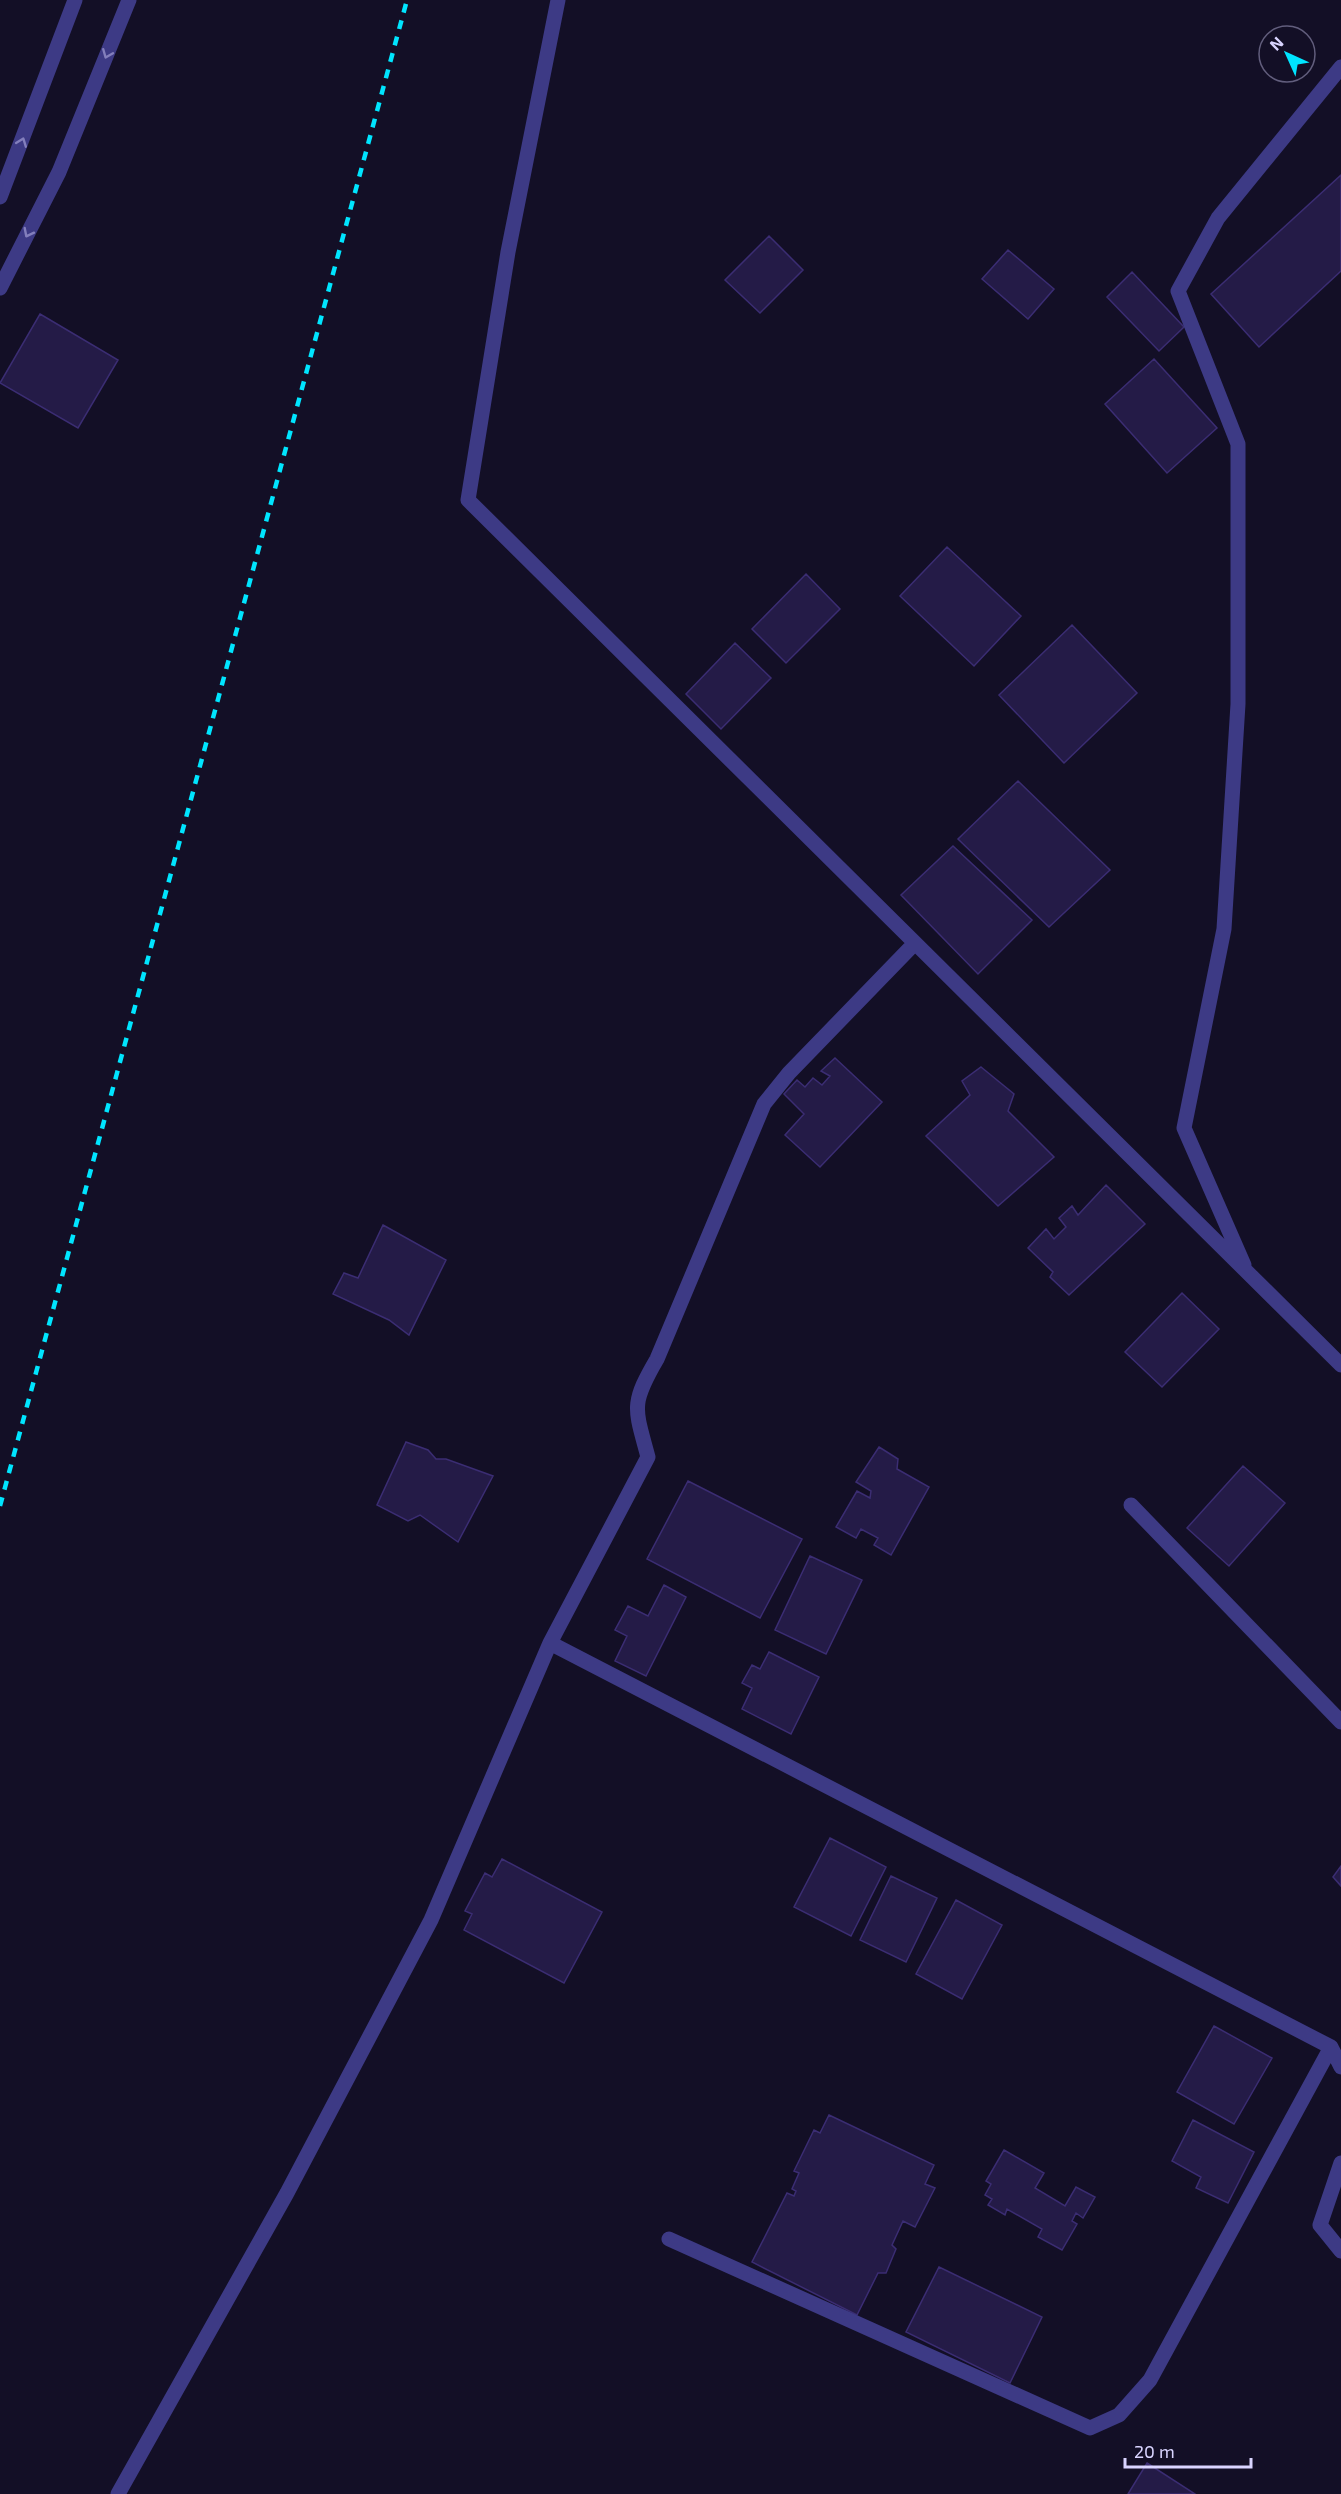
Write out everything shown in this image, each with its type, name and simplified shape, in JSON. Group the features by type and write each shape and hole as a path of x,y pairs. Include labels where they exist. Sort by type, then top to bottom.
{"street":[{"path":"0,197 75,0"},
{"path":"0,288 59,172 129,0"},
{"path":"558,0 508,252 468,500 1341,1365"},
{"path":"1248,1273 1184,1128 1224,929 1238,704 1238,444 1178,291 1218,218 1341,67"},
{"path":"118,2494 287,2193 431,1920 550,1643 648,1457 635,1409 642,1384 657,1359 764,1104 789,1073 915,943"},
{"path":"1131,1505 1341,1722"},
{"path":"550,1643 1331,2047 1341,2067"},
{"path":"669,2239 1090,2428 1119,2415 1150,2380 1331,2047"},
{"path":"1341,2163 1320,2225 1341,2251"}],"building":[{"path":"1341,175 1341,271 1259,347 1211,294"},
{"path":"769,236 803,270 760,313 725,280"},
{"path":"1008,250 1054,289 1028,319 982,279"},
{"path":"1132,272 1184,327 1159,351 1107,297"},
{"path":"40,314 118,360 78,428 0,383"},
{"path":"1154,359 1217,428 1167,473 1105,404"},
{"path":"947,547 1021,616 974,666 900,596"},
{"path":"806,574 840,609 786,663 752,629"},
{"path":"1072,625 1137,693 1064,763 999,695"},
{"path":"735,643 771,678 721,729 686,694"},
{"path":"1018,781 1110,870 1049,927 958,839"},
{"path":"953,846 1032,920 978,974 901,895"},
{"path":"835,1058 882,1102 820,1167 785,1135 804,1114 784,1094 797,1080 805,1087 813,1078 822,1085 830,1076 821,1071"},
{"path":"981,1067 1014,1094 1008,1111 1054,1157 998,1206 926,1136 970,1095 962,1081"},
{"path":"1106,1185 1145,1224 1069,1295 1050,1277 1053,1272 1028,1248 1046,1229 1054,1239 1066,1227 1059,1218 1072,1206 1078,1215"},
{"path":"383,1225 446,1260 409,1335 389,1320 333,1294 344,1273 358,1278"},
{"path":"1182,1293 1219,1329 1162,1387 1125,1352"},
{"path":"406,1442 428,1450 436,1459 446,1459 493,1476 458,1542 420,1515 408,1521 377,1505"},
{"path":"879,1447 898,1459 897,1469 929,1487 891,1555 874,1545 878,1538 861,1529 856,1538 836,1527 857,1491 870,1498 871,1491 856,1482"},
{"path":"1243,1466 1285,1503 1229,1566 1187,1528"},
{"path":"688,1481 802,1539 760,1618 647,1559"},
{"path":"810,1556 862,1580 826,1654 775,1630"},
{"path":"664,1585 686,1597 646,1676 615,1661 627,1636 615,1630 628,1606 648,1616"},
{"path":"769,1652 819,1677 791,1734 742,1709 752,1688 742,1683 752,1665 760,1669"},
{"path":"830,1838 886,1867 851,1936 794,1907"},
{"path":"502,1859 602,1912 564,1983 464,1930 472,1914 465,1911 485,1873 492,1877"},
{"path":"1341,1866 1341,1886 1333,1877"},
{"path":"891,1876 937,1898 906,1962 860,1940"},
{"path":"956,1900 1002,1925 962,1999 916,1974"},
{"path":"1214,2026 1272,2058 1234,2124 1177,2092"},
{"path":"829,2115 934,2165 925,2184 935,2188 915,2227 903,2221 892,2245 896,2249 886,2273 878,2273 857,2315 752,2262 787,2193 794,2196 796,2191 792,2189 799,2173 794,2171 814,2130 820,2133"},
{"path":"1193,2120 1254,2152 1228,2203 1196,2188 1201,2177 1172,2161"},
{"path":"1004,2150 1044,2173 1035,2188 1065,2206 1076,2187 1095,2197 1083,2218 1076,2213 1072,2221 1077,2224 1062,2250 1038,2237 1042,2229 1007,2209 1005,2215 988,2205 992,2199 985,2195 991,2184 986,2181"},
{"path":"939,2267 1042,2317 1010,2383 906,2332"},
{"path":"1147,2463 1195,2494 1128,2494"}],"railway":[{"path":"0,1506 407,0"}]}
